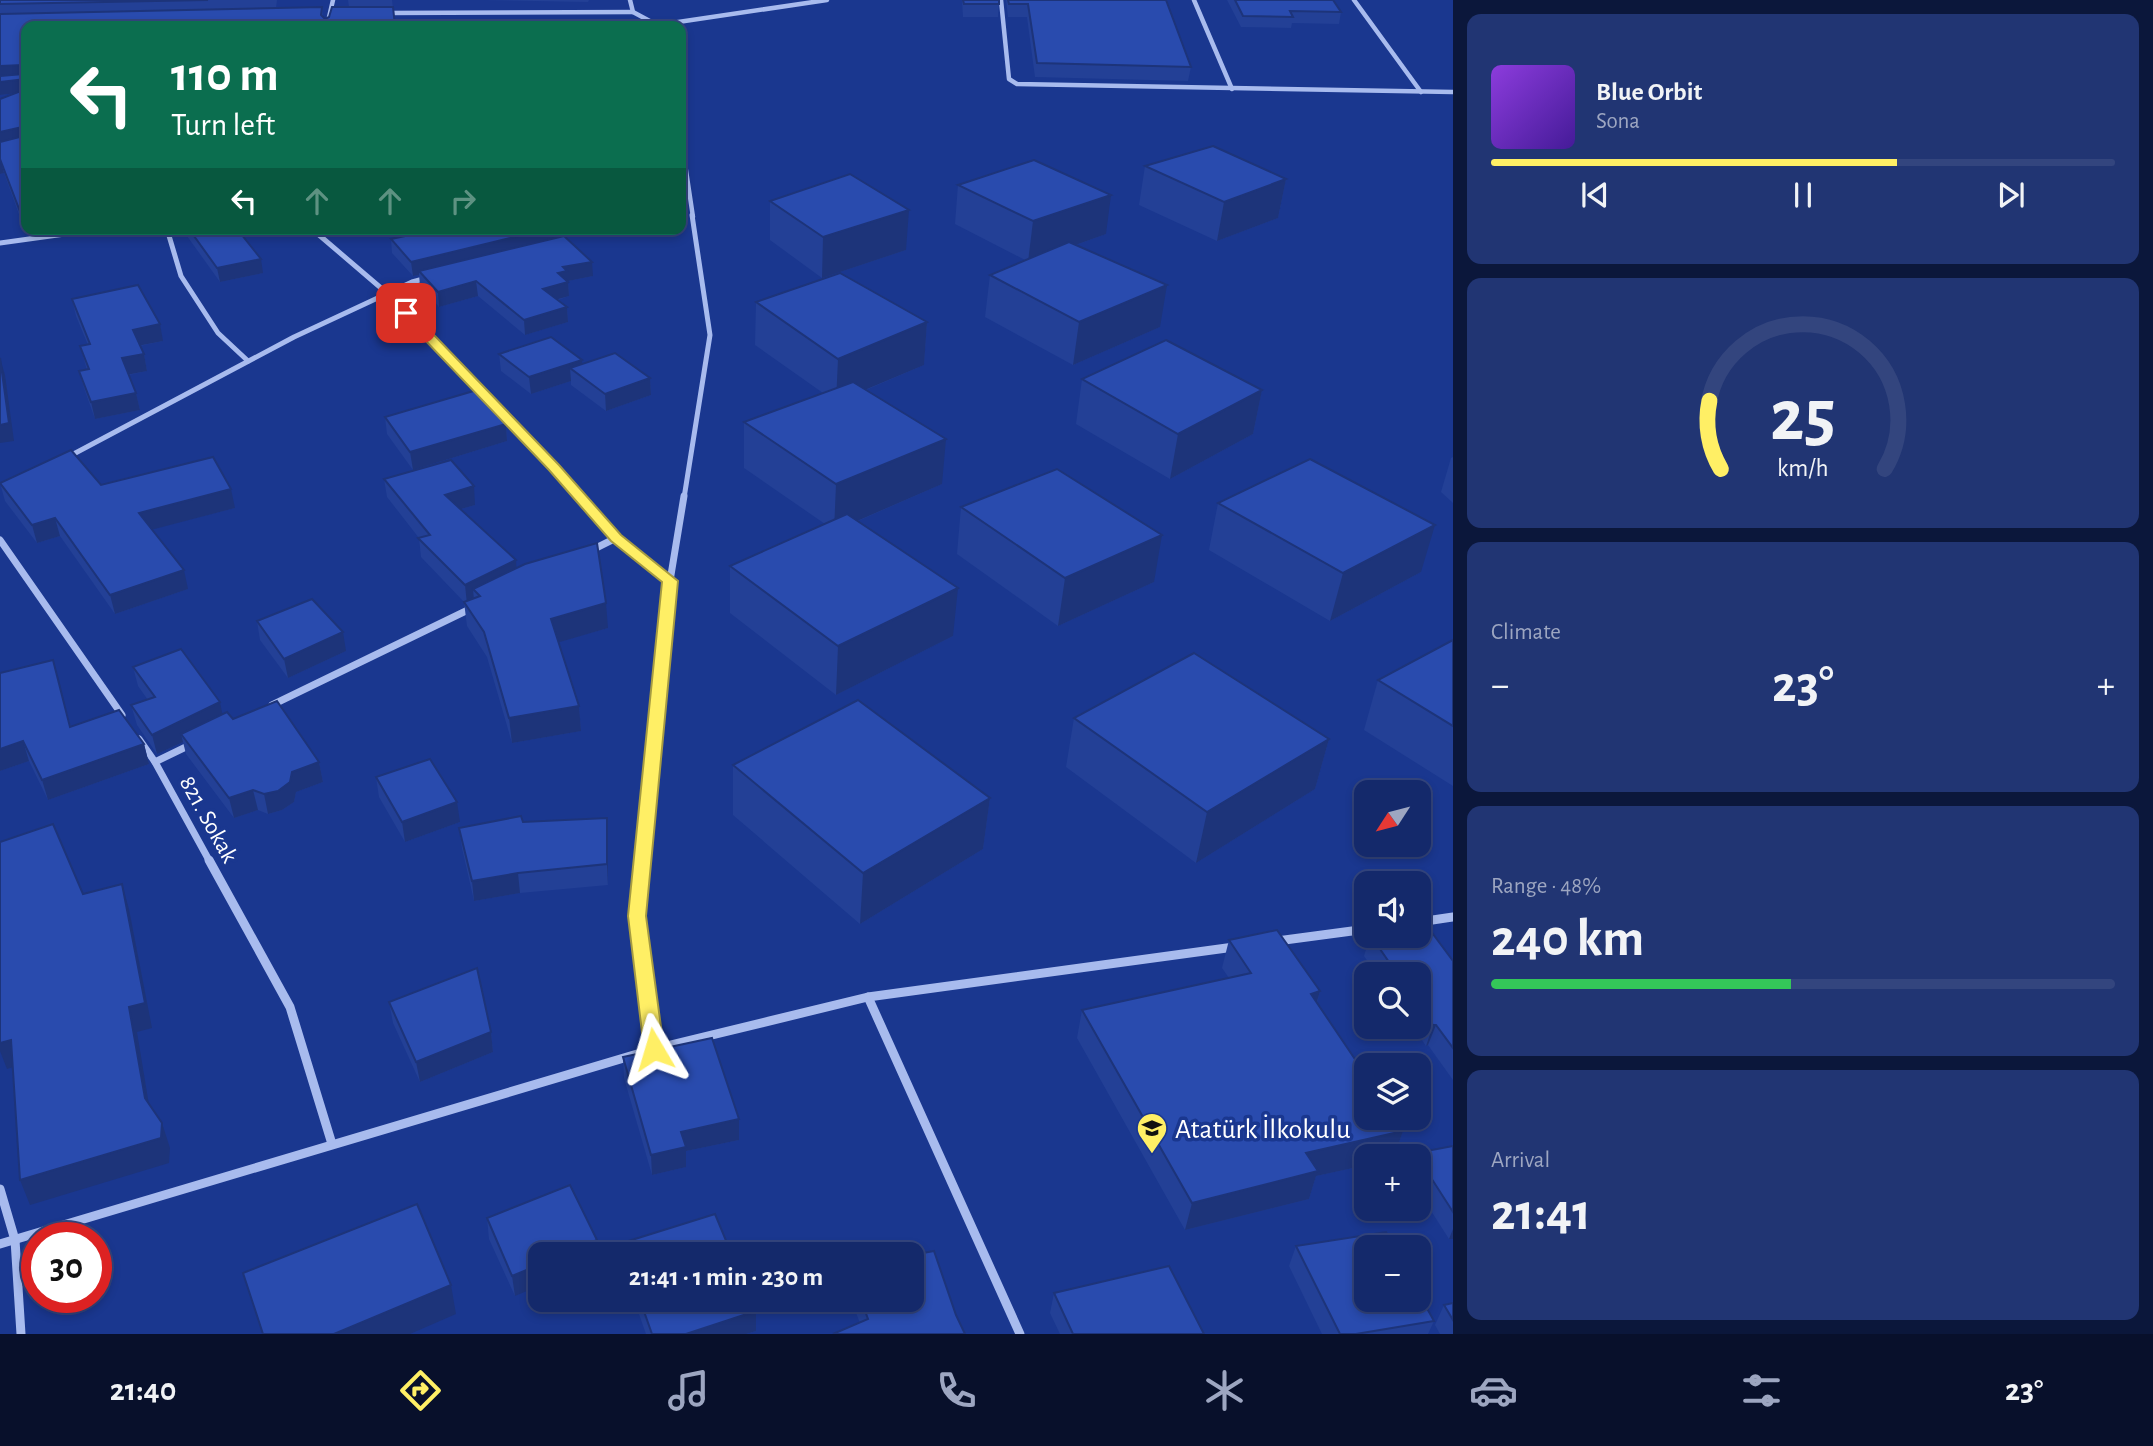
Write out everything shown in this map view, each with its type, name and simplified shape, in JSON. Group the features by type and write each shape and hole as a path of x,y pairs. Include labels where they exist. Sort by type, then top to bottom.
{"street":[{"path":"328,21 333,0"},
{"path":"630,0 633,12"},
{"path":"686,22 827,0"},
{"path":"1001,0 1009,79 1017,84 1453,92"},
{"path":"1194,0 1232,89"},
{"path":"1354,0 1421,92"},
{"path":"385,13 633,12 650,21"},
{"path":"316,14 344,14"},
{"path":"654,1049 637,916 670,581 710,335 686,182"},
{"path":"0,243 58,235"},
{"path":"169,235 181,276 218,333 248,361"},
{"path":"319,235 388,294 554,467 616,538 670,581"},
{"path":"58,463 248,361 412,282 439,275"},
{"path":"579,556 616,538"},
{"name":"821. Sokak","path":"0,540 155,762 290,1007 332,1144"},
{"path":"267,708 479,605"},
{"path":"155,762 205,738"},
{"path":"1431,921 1453,918"},
{"path":"1270,943 1354,931"},
{"path":"0,1244 654,1049 868,997 1242,946"},
{"path":"868,997 1020,1334"},
{"path":"0,1189 15,1240 21,1334"}],"building":[{"path":"0,0 208,0 0,4"},
{"path":"963,0 999,0 999,4 964,4"},
{"path":"1008,0 1166,0 1191,67 1037,63 1028,4 1009,4"},
{"path":"1235,0 1333,0 1341,12 1290,11 1293,17 1243,16"},
{"path":"322,7 321,15 325,19 329,17 332,7 393,7 394,21 21,21 21,65 0,66 0,14"},
{"path":"21,74 21,80 0,82 0,76"},
{"path":"21,91 21,127 0,132 0,99"},
{"path":"21,137 21,214 0,159 0,142"},
{"path":"1213,146 1286,179 1224,202 1145,166"},
{"path":"1034,160 1111,195 1033,221 958,185"},
{"path":"850,174 909,210 823,237 770,201"},
{"path":"193,235 242,235 261,259 217,268"},
{"path":"410,235 523,235 411,262 391,239"},
{"path":"564,236 592,262 563,267 567,271 558,273 568,282 543,289 567,307 524,320 476,281 438,292 419,271"},
{"path":"1069,242 1167,285 1079,322 990,275"},
{"path":"840,273 927,322 838,359 756,302"},
{"path":"138,285 160,324 133,330 144,354 122,358 136,393 91,402 79,371 89,369 80,346 90,344 72,299"},
{"path":"551,337 582,360 529,377 499,354"},
{"path":"1166,340 1262,390 1178,434 1082,379"},
{"path":"615,353 650,378 605,394 570,368"},
{"path":"0,358 9,423 0,425"},
{"path":"853,382 946,439 836,484 744,422"},
{"path":"477,390 506,424 410,452 385,417"},
{"path":"71,450 101,485 213,457 231,489 139,513 184,570 110,595 55,518 32,525 0,483"},
{"path":"1310,459 1435,525 1343,573 1218,503"},
{"path":"451,460 474,486 445,495 516,560 465,585 418,538 430,535 384,479"},
{"path":"1057,469 1162,535 1065,578 961,507"},
{"path":"847,514 958,588 838,646 730,566"},
{"path":"597,543 606,603 551,619 579,706 509,718 484,632 464,602 480,596 473,589 525,564"},
{"path":"312,599 343,632 284,659 257,621"},
{"path":"1453,640 1453,726 1378,680"},
{"path":"181,649 220,702 152,735 131,705 155,697 133,667"},
{"path":"1194,653 1329,739 1207,812 1074,718"},
{"path":"53,660 70,727 119,710 144,744 42,780 23,741 0,749 0,673"},
{"path":"858,700 990,798 863,873 733,765"},
{"path":"277,701 319,762 292,772 290,782 278,791 264,794 253,790 229,798 181,734 227,712 233,719"},
{"path":"430,759 457,802 402,822 376,777"},
{"path":"521,816 523,822 607,818 607,864 518,873 472,881 459,828"},
{"path":"53,824 83,894 122,884 145,1003 129,1007 145,1098 162,1123 161,1138 20,1180 11,1040 0,1043 0,842"},
{"path":"1277,930 1320,991 1311,994 1354,1058 1354,1130 1403,1131 1306,1153 1318,1171 1192,1203 1082,1010 1251,973 1229,940"},
{"path":"1431,931 1453,961 1453,1048 1431,1022 1431,962 1389,962 1379,948 1431,948"},
{"path":"477,968 491,1032 416,1062 389,1002"},
{"path":"712,1038 739,1119 681,1132 686,1147 651,1155 623,1057"},
{"path":"1453,1146 1453,1212 1431,1178 1431,1150"},
{"path":"570,1185 597,1240 528,1242 528,1269 512,1276 487,1218"},
{"path":"417,1204 451,1285 334,1334 263,1334 243,1273"},
{"path":"715,1214 727,1242 625,1242"},
{"path":"1386,1232 1388,1235 1367,1235"},
{"path":"1354,1237 1354,1312 1429,1312 1434,1321 1356,1334 1340,1334 1296,1246"},
{"path":"934,1251 965,1334 833,1334 868,1319 865,1312 924,1312 924,1253"},
{"path":"1169,1266 1204,1334 1073,1334 1054,1293"},
{"path":"1453,1303 1453,1320 1444,1305"},
{"path":"644,1312 753,1312 686,1334 652,1334"}],"place":[{"name":"Atatürk İlkokulu","path":"1152,1155"}],"route":[{"path":"406,313 554,467 616,538 670,581 637,916 654,1049"}]}
